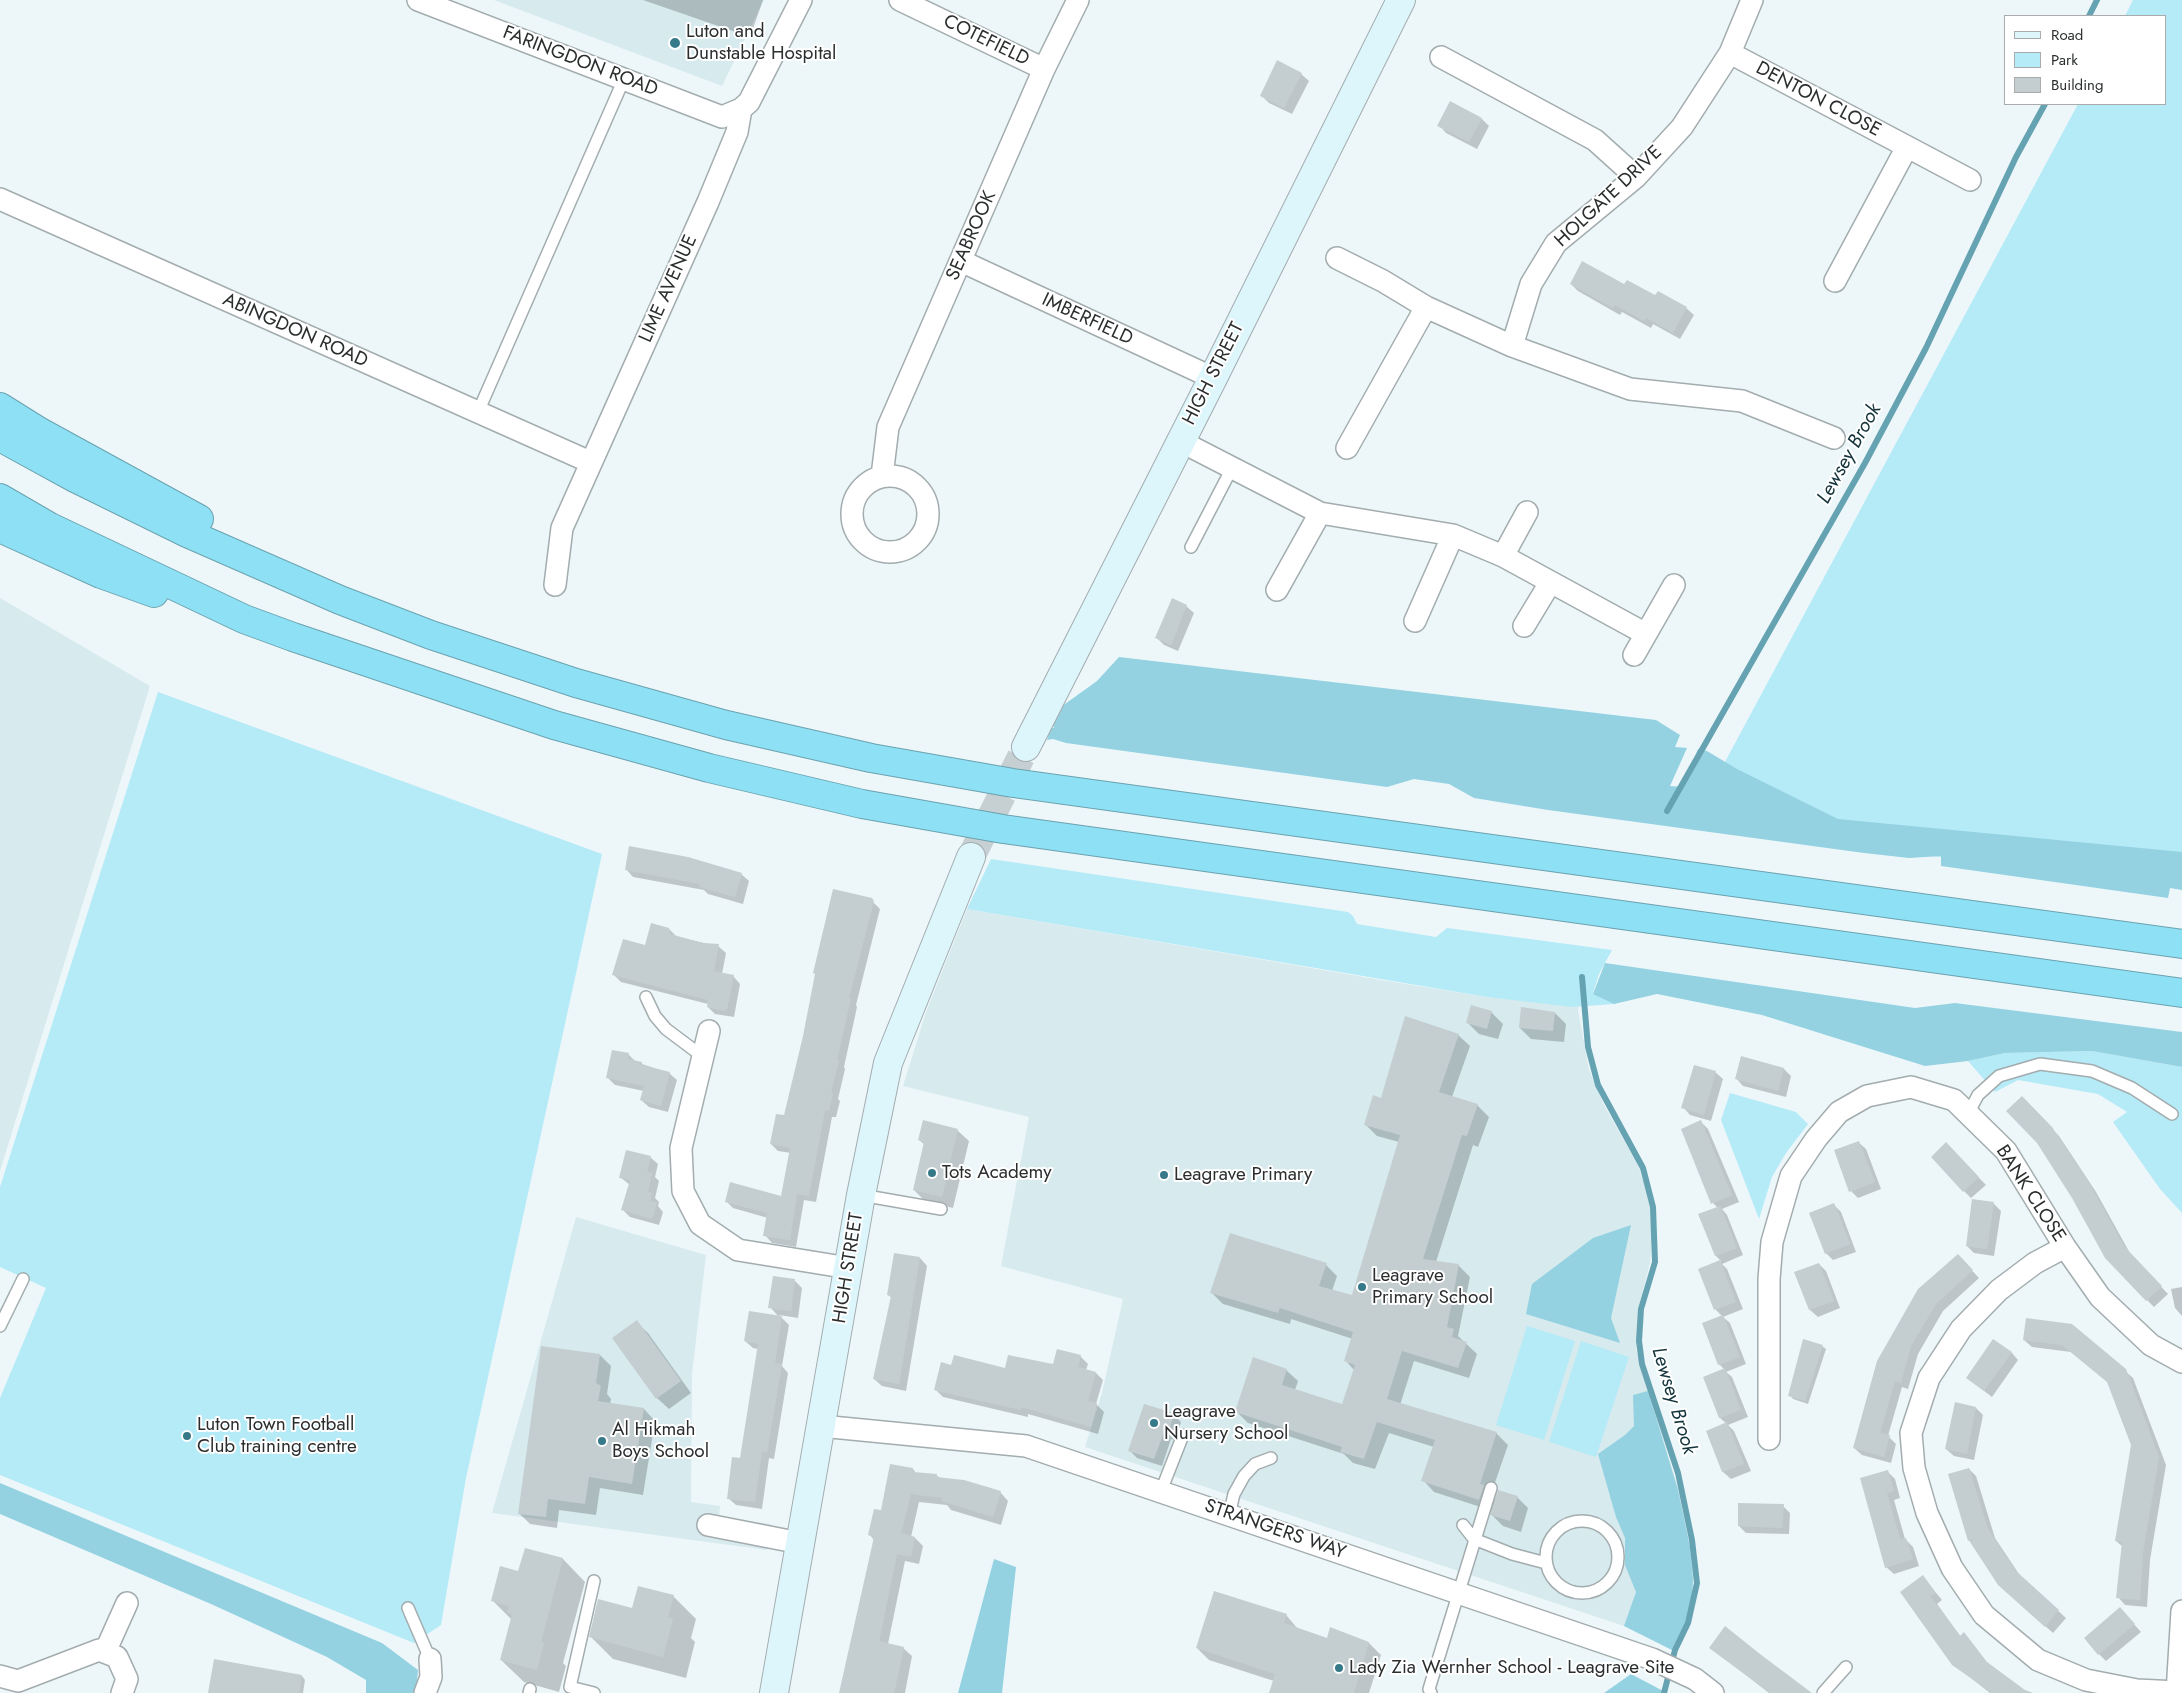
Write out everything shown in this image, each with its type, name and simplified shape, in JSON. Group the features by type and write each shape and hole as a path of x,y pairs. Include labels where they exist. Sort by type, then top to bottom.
{"highway":[{"path":"0,407 40,432 255,551 321,591"},
{"path":"0,437 75,478 178,529 321,591 431,635 576,683 726,725 871,758 1080,792 2182,944"},
{"path":"0,498 50,527 244,619"},
{"path":"0,528 101,574 162,596 244,619 411,678 554,724 709,768 862,804 1003,828 2182,993"}],"street":[{"name":"FARINGDON ROAD","path":"418,0 722,117 741,109"},
{"name":"LIME AVENUE","path":"555,585 562,528 708,202 737,132 741,109 754,94 801,0"},
{"name":"COTEFIELD","path":"900,0 1044,69"},
{"name":"SEABROOK","path":"882,476 888,427 1044,69 1078,0"},
{"name":"HIGH STREET","path":"1026,747 1213,378 1401,0"},
{"name":"HOLGATE DRIVE","path":"1512,346 1531,284 1556,243 1636,177 1682,126 1730,53 1752,0"},
{"name":"DENTON CLOSE","path":"1730,53 1970,180"},
{"path":"1441,57 1595,140 1636,177"},
{"path":"1835,281 1906,147"},
{"name":"ABINGDON ROAD","path":"0,199 590,462"},
{"path":"1337,258 1383,281 1426,307 1512,346 1630,389 1742,401 1834,438"},
{"name":"IMBERFIELD","path":"961,262 1213,378"},
{"path":"1347,448 1426,307"},
{"path":"1180,441 1320,513 1453,535 1503,556 1646,634"},
{"path":"1503,556 1527,512"},
{"path":"1277,590 1320,513"},
{"path":"1415,621 1453,535"},
{"path":"1524,626 1550,583"},
{"path":"1634,655 1674,585"},
{"name":"HIGH STREET","path":"774,1693 861,1195 888,1063 971,857"},
{"path":"709,1031 680,1148 683,1191 700,1224 738,1250 849,1268"},
{"name":"BANK CLOSE","path":"1770,1439 1769,1279 1772,1242 1791,1176 1816,1138 1839,1112 1867,1096 1911,1087 1954,1100 2006,1151 2065,1247 2100,1297 2151,1344 2182,1362"},
{"path":"2065,1247 2035,1263 1999,1290 1961,1329 1928,1378 1911,1433 1914,1468 1927,1512 1952,1568 1984,1615 2038,1660 2086,1680 2137,1690 2177,1692 2182,1611"},
{"name":"STRANGERS WAY","path":"821,1426 1026,1446 1652,1659 1695,1679 1713,1693"},
{"path":"708,1525 800,1543"},
{"path":"105,1652 127,1603"},
{"path":"0,1676 18,1681 99,1650 117,1657 127,1679 122,1693"},
{"path":"425,1693 432,1677 430,1659"}],"lane":[{"path":"478,412 624,79"},
{"path":"1191,547 1232,468"},
{"path":"646,997 655,1016 666,1029 702,1056"},
{"path":"1968,1114 1978,1095 1999,1076 2040,1064 2092,1071 2132,1088 2172,1114"},
{"path":"861,1195 941,1208"},
{"path":"0,1326 23,1279"},
{"path":"1161,1491 1183,1435"},
{"path":"1229,1515 1234,1494 1244,1476 1255,1464 1270,1458"},
{"path":"1431,1693 1430,1689 1458,1593 1491,1488"},
{"path":"1579,1521 1591,1522 1611,1534 1616,1545 1618,1557 1616,1569 1611,1580 1602,1588 1591,1593 1579,1594 1567,1591 1557,1584 1550,1574 1546,1563 1546,1551 1550,1540 1557,1530 1567,1524 1579,1521"},
{"path":"1462,1525 1474,1539 1512,1554 1546,1563"},
{"path":"594,1581 569,1690 594,1693"},
{"path":"408,1608 430,1659"},
{"path":"1823,1693 1846,1668"}],"shaded area":[{"name":"Luton and Dunstable Hospital","path":"494,0 764,0 722,86"},
{"path":"0,598 150,686 0,1171"},
{"path":"1119,657 1656,720 1680,735 1675,747 1687,748 1670,786 1683,787 1698,749 1707,751 1737,769 1838,819 2182,852 2182,890 2170,888 2168,898 1941,866 1941,856 1909,858 1864,853 1548,810 1474,798 1449,784 1414,779 1387,787 1066,743 1053,739 1047,740 1051,728 1054,728 1052,723 1058,709 1097,681"},
{"name":"Leagrave Primary School","path":"967,909 1487,997 1579,1006 1578,1010 1589,1070 1604,1105 1637,1163 1648,1194 1653,1223 1650,1263 1639,1306 1636,1349 1679,1491 1690,1545 1693,1579 1692,1597 1685,1624 1672,1650 1624,1626 1085,1447 1102,1393 1123,1299 1001,1266 1029,1117 903,1086 926,1012"},
{"path":"1605,963 1915,1008 1955,1003 2182,1032 2182,1067 2092,1051 2005,1053 1968,1061 1925,1066 1762,1015 1657,994 1614,1004 1593,994"},
{"name":"Al Hikmah Boys School","path":"576,1217 706,1255 692,1374 691,1502 720,1506 719,1517 771,1524 767,1550 492,1513"},
{"path":"1631,1225 1611,1318 1620,1343 1526,1314 1532,1284 1593,1238"},
{"path":"1648,1391 1678,1490 1690,1547 1693,1579 1692,1597 1685,1624 1672,1650 1624,1626 1636,1592 1625,1565 1625,1538 1616,1517 1598,1454 1625,1435 1634,1426 1633,1395"},
{"path":"0,1483 382,1643 418,1670 416,1693 366,1693 366,1680 327,1657 211,1604 0,1514"},
{"path":"994,1559 1016,1567 1002,1693 958,1693"},
{"path":"1631,1674 1667,1693 1604,1693"}],"green space":[{"path":"2133,0 2182,0 2182,884 1689,829 2077,105 2167,105 2167,15 2126,15"},
{"path":"158,692 602,854 466,1478 441,1625 414,1643 0,1475 0,1398 46,1288 0,1267 0,1187"},
{"path":"991,859 1348,912 1353,916 1357,924 1436,937 1447,928 1612,950 1599,974 1593,993 1614,1004 1572,1007 1487,997 967,909"},
{"path":"2092,1051 2182,1067 2182,1213 2160,1189 2113,1122 2127,1112 2098,1094 2018,1080 1995,1092 1968,1061 2005,1053"},
{"path":"1730,1093 1796,1112 1808,1124 1786,1153 1772,1177 1759,1219 1721,1120"},
{"path":"1527,1326 1575,1341 1544,1440 1496,1425"},
{"path":"1581,1341 1629,1357 1596,1457 1549,1442"}],"building":[{"path":"1277,60 1302,73 1284,108 1260,96"},
{"path":"1450,101 1482,118 1469,142 1437,126"},
{"path":"1582,261 1624,284 1627,280 1655,295 1658,291 1687,307 1673,333 1646,318 1644,321 1615,305 1613,308 1570,284"},
{"path":"1172,598 1187,605 1171,645 1155,638"},
{"path":"629,846 688,857 742,873 735,897 699,887 700,884 625,870"},
{"path":"833,889 872,898 874,901 849,998 851,998 831,1092 833,1093 829,1111 825,1110 809,1196 797,1194 790,1240 763,1236 767,1213 725,1202 730,1182 781,1196 790,1148 770,1144 776,1114 784,1115 803,1036 815,974 813,973"},
{"path":"651,923 669,928 670,934 703,943 719,944 714,971 734,975 727,1009 724,1011 707,1007 708,1000 612,975 623,939 645,945"},
{"path":"1471,1005 1492,1011 1487,1029 1466,1023"},
{"path":"1521,1007 1555,1012 1553,1031 1519,1028"},
{"name":"Leagrave Primary School","path":"1405,1016 1459,1034 1439,1092 1478,1104 1467,1136 1462,1135 1423,1259 1459,1264 1447,1327 1454,1329 1452,1337 1467,1342 1458,1368 1402,1351 1387,1399 1497,1432 1480,1484 1484,1485 1479,1500 1421,1481 1435,1440 1377,1422 1364,1459 1340,1452 1342,1447 1235,1412 1253,1357 1287,1369 1282,1385 1342,1404 1355,1365 1344,1361 1353,1332 1280,1308 1278,1313 1210,1293 1230,1233 1327,1263 1319,1286 1352,1295 1400,1135 1364,1125 1373,1095 1381,1098"},
{"path":"612,1050 629,1053 628,1059 642,1062 642,1065 670,1072 661,1106 640,1100 644,1086 606,1078"},
{"path":"1741,1056 1784,1068 1778,1091 1735,1079"},
{"path":"1694,1065 1716,1071 1704,1115 1681,1108"},
{"path":"2022,1096 2052,1127 2089,1183 2124,1246 2162,1286 2146,1301 2105,1258 2072,1198 2037,1143 2006,1111"},
{"name":"Tots Academy","path":"923,1120 958,1129 942,1197 913,1190 924,1142 918,1140"},
{"path":"1701,1120 1732,1195 1711,1204 1681,1129"},
{"path":"1859,1141 1875,1182 1849,1192 1834,1150"},
{"path":"1946,1142 1979,1177 1963,1192 1931,1157"},
{"path":"626,1150 651,1156 647,1172 652,1173 648,1192 652,1193 650,1201 657,1203 652,1219 621,1210 630,1180 619,1178"},
{"path":"1972,1199 1994,1202 1987,1249 1966,1246"},
{"path":"1834,1203 1850,1244 1825,1254 1809,1213"},
{"path":"1720,1206 1737,1248 1715,1256 1698,1214"},
{"path":"894,1253 920,1257 899,1384 873,1379 891,1296 887,1295"},
{"path":"1958,1254 1973,1270 1936,1304 1911,1346 1901,1383 1895,1381 1880,1433 1890,1435 1884,1457 1853,1448 1877,1361 1918,1289"},
{"path":"1720,1260 1736,1302 1714,1310 1698,1269"},
{"path":"1819,1263 1834,1301 1809,1310 1794,1272"},
{"path":"773,1276 795,1279 791,1311 768,1308"},
{"path":"749,1311 782,1316 775,1363 782,1364 767,1453 762,1451 755,1502 727,1499 732,1457 740,1458 758,1344 744,1341"},
{"path":"1723,1315 1740,1357 1718,1365 1702,1323"},
{"path":"2026,1318 2072,1324 2126,1369 2159,1457 2143,1552 2140,1600 2116,1598 2122,1542 2115,1541 2131,1445 2107,1382 2062,1345 2023,1340"},
{"path":"637,1320 681,1381 656,1399 612,1338"},
{"path":"1803,1339 1823,1345 1805,1401 1788,1396"},
{"path":"1993,1339 2012,1352 1984,1391 1966,1378"},
{"path":"541,1346 600,1354 596,1383 601,1386 598,1401 644,1408 632,1484 589,1477 585,1504 548,1499 546,1517 518,1514"},
{"path":"1057,1349 1081,1355 1078,1367 1096,1372 1088,1401 1097,1403 1091,1427 1021,1407 1021,1410 934,1390 941,1362 951,1365 954,1355 1005,1368 1008,1355 1053,1364"},
{"path":"1725,1368 1741,1410 1719,1418 1703,1377"},
{"path":"1955,1402 1976,1407 1967,1454 1945,1449"},
{"name":"Leagrave Nursery School","path":"1144,1404 1174,1413 1168,1434 1164,1432 1154,1459 1128,1451"},
{"path":"1727,1422 1744,1464 1722,1472 1706,1431"},
{"path":"890,1464 913,1468 913,1472 937,1474 936,1477 964,1480 1001,1491 993,1517 941,1501 942,1498 911,1494 901,1533 915,1537 911,1557 897,1554 879,1641 904,1647 894,1693 839,1693 874,1537 868,1535 874,1509 881,1510"},
{"path":"1969,1468 1988,1529 2015,1570 2059,1610 2045,1627 1998,1585 1970,1542 1974,1539 1968,1541 1948,1474"},
{"path":"1888,1470 1894,1491 1887,1493 1894,1518 1901,1540 1906,1538 1913,1559 1885,1568 1860,1478"},
{"path":"1498,1490 1518,1496 1510,1521 1490,1515"},
{"path":"1738,1503 1784,1504 1782,1528 1738,1526"},
{"path":"525,1548 563,1558 541,1642 544,1643 537,1670 500,1660 512,1614 507,1613 509,1606 491,1601 500,1566 518,1571"},
{"path":"1923,1575 1936,1593 1930,1596 1960,1636 1964,1632 1987,1662 2029,1693 1992,1693 1952,1665 1900,1592"},
{"path":"638,1586 674,1595 668,1617 673,1619 663,1657 589,1637 598,1599 632,1608"},
{"path":"1214,1591 1287,1614 1284,1623 1327,1638 1330,1627 1369,1642 1354,1693 1269,1693 1275,1674 1196,1648"},
{"path":"2120,1607 2135,1624 2098,1655 2084,1638"},
{"path":"1725,1626 1812,1693 1770,1693 1709,1648"},
{"path":"214,1659 302,1675 299,1693 208,1693"}],"waterway":[{"name":"Lewsey Brook","path":"2090,15 2097,0"},
{"name":"Lewsey Brook","path":"1667,811 1865,463 1926,348 2016,157 2044,105"},
{"name":"Lewsey Brook","path":"1582,977 1588,1047 1598,1085 1643,1168 1653,1207 1655,1262 1641,1309 1639,1341 1642,1364 1678,1473 1692,1540 1697,1583 1688,1623 1675,1650 1664,1693"}],"tunnel":[{"path":"971,857 1026,747"}],"place":[{"name":"Luton and Dunstable Hospital","path":"675,43"},
{"name":"Tots Academy","path":"932,1173"},
{"name":"Leagrave Primary","path":"1164,1175"},
{"name":"Leagrave Primary School","path":"1362,1287"},
{"name":"Leagrave Nursery School","path":"1154,1423"},
{"name":"Luton Town Football Club training centre","path":"187,1436"},
{"name":"Al Hikmah Boys School","path":"602,1441"},
{"name":"Lady Zia Wernher School - Leagrave Site","path":"1339,1668"}]}
